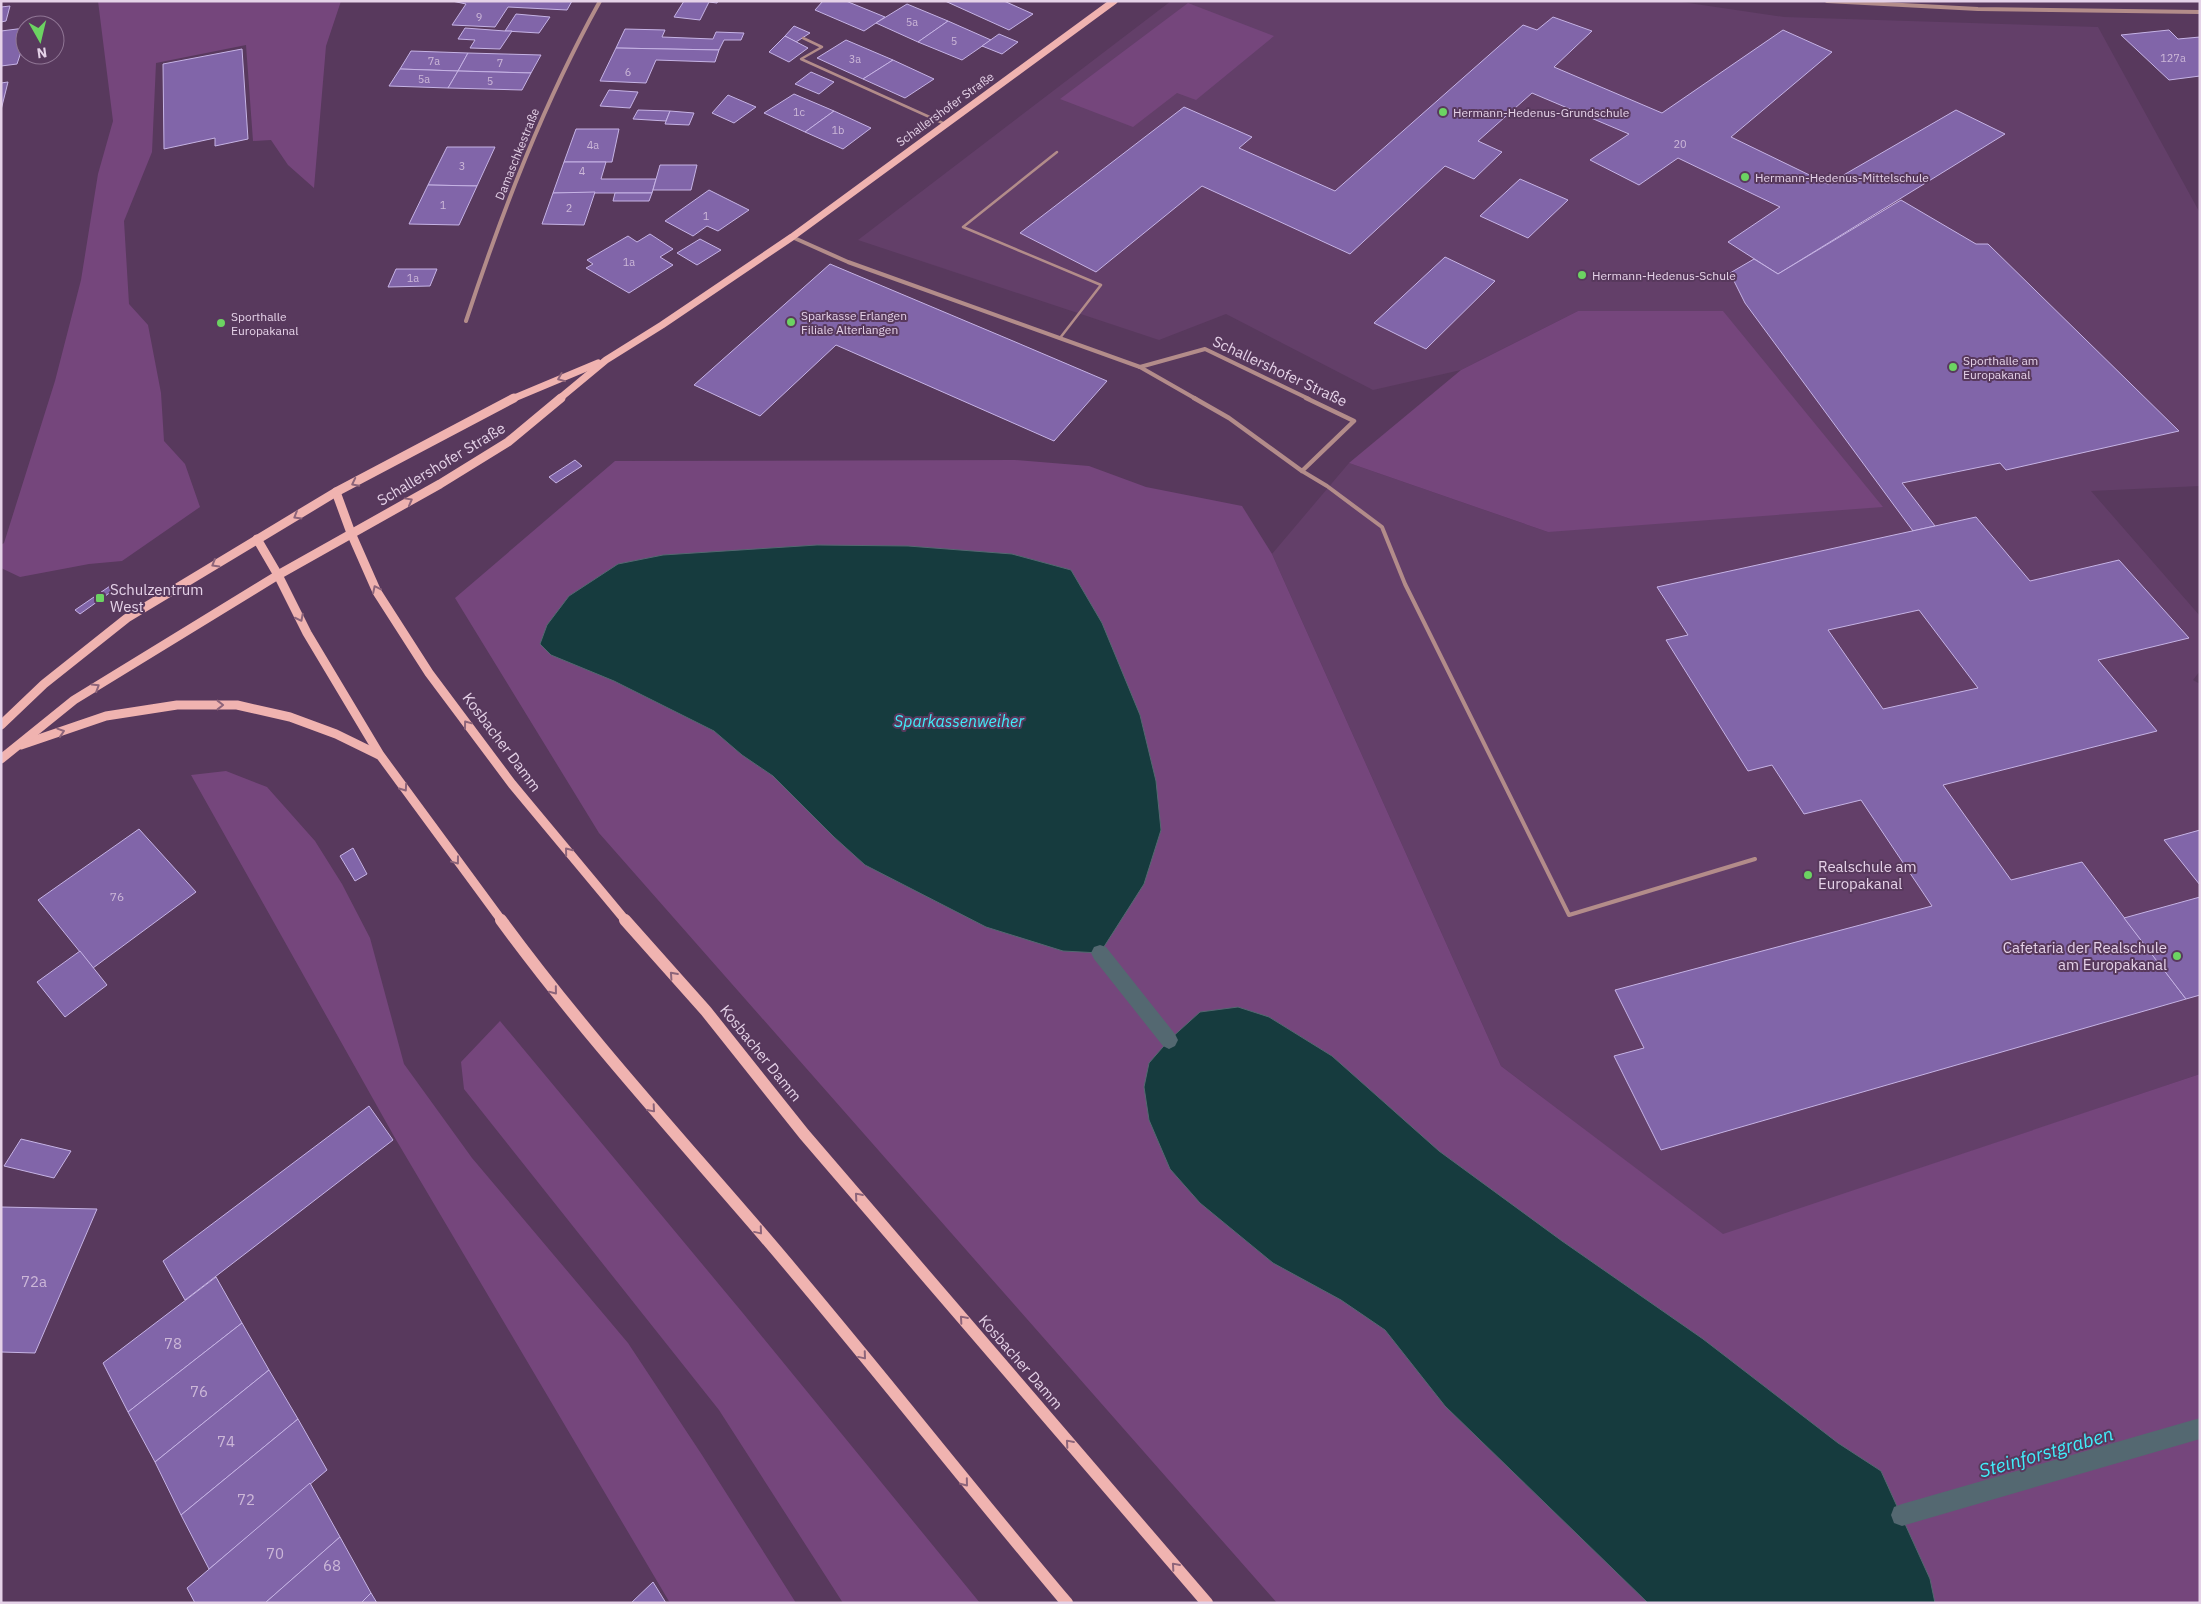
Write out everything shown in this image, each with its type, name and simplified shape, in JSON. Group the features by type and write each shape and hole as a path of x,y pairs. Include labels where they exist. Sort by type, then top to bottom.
{"street":[{"name":"Damaschkestraße","path":"466,321 499,225 554,90 579,38 600,1"},
{"name":"Schallershofer Straße","path":"1,759 74,700 278,575 440,484 508,442 606,360 662,325 792,237 1114,1"},
{"path":"1827,1 1978,9 2200,12"},
{"path":"792,237 848,262 1140,367 1229,418 1302,471"},
{"name":"Schallershofer Straße","path":"1140,367 1205,349 1354,421 1302,471"},
{"name":"Schallershofer Straße","path":"1,725 44,684 127,618 257,539 336,492 430,444 521,394 606,360"},
{"name":"Kosbacher Damm","path":"336,492 378,592 393,619 429,673 512,784 619,913 706,1011 804,1134 1207,1603"},
{"path":"257,539 278,575 307,633 380,755 427,822 541,975 620,1072 770,1244 978,1498 1067,1603"},
{"path":"14,747 106,716 176,705 237,705 290,717 336,734 380,755"}],"lane":[{"path":"803,38 822,47 801,59 945,124"},
{"path":"1057,152 964,228 1101,285 1060,338"},
{"path":"1302,471 1327,486 1382,528 1405,584 1569,915 1755,859"}],"shaded area":[{"path":"98,1 341,1 326,46 314,188 288,165 271,140 253,141 246,45 156,63 152,152 124,221 129,304 148,325 161,393 164,441 185,464 200,507 122,561 89,564 20,577 1,568 1,545 4,543 55,381 81,280 98,174 113,121"},
{"path":"1171,1 1675,1 1784,17 2098,27 2200,213 2200,486 2091,491 2200,616 2200,671 2193,680 2200,684 2200,1074 1723,1235 1501,1066 1272,554 1349,463 1548,532 1578,311 1461,370 1373,390 1226,314 1159,340 858,240"},
{"path":"1188,3 1274,36 1196,100 1177,93 1133,127 1060,99"},
{"path":"1578,311 1723,311 1883,507 1548,532 1349,463 1461,370"},
{"path":"1015,460 1089,466 1146,487 1242,506 1272,554 1501,1066 1723,1234 2200,1074 2200,1603 1277,1603 599,833 455,598 615,461"},
{"path":"226,771 267,787 315,841 342,884 370,938 404,1064 472,1158 628,1343 796,1603 670,1603 395,1138 191,775"},
{"path":"500,1021 742,1312 980,1603 843,1603 719,1410 464,1089 461,1062"}],"water":[{"name":"Sparkassenweiher","path":"817,545 908,546 1012,554 1071,570 1102,623 1140,715 1156,781 1161,830 1144,884 1100,953 1063,951 986,927 865,865 773,776 742,755 714,731 614,681 551,655 540,644 547,625 569,596 618,564 663,555"},
{"path":"1238,1007 1269,1017 1332,1056 1439,1151 1562,1241 1703,1339 1838,1443 1881,1471 1930,1579 1935,1603 1648,1603 1445,1406 1385,1330 1341,1300 1273,1263 1200,1203 1170,1169 1149,1120 1144,1087 1149,1063 1169,1040 1200,1012"}],"building":[{"path":"452,1 572,1 567,10 508,7 495,27 452,25 466,4"},
{"path":"684,1 718,1 717,3 709,2 700,20 674,17"},
{"path":"823,1 846,1 885,17 864,31 815,10"},
{"path":"945,1 1004,1 1033,14 1009,30"},
{"path":"907,4 948,21 918,42 876,23"},
{"path":"10,6 6,21 1,22 1,7"},
{"path":"516,14 550,17 539,33 505,31"},
{"path":"1553,17 1592,31 1554,67 1662,113 1783,30 1832,52 1731,137 1828,184 1956,110 2005,134 1778,274 1728,242 1780,207 1678,158 1639,185 1590,160 1629,134 1532,93 1478,141 1502,152 1474,179 1445,166 1350,254 1202,186 1096,272 1020,233 1184,107 1252,137 1239,148 1335,191 1523,25 1537,30"},
{"path":"948,21 991,40 962,60 918,42"},
{"path":"794,26 810,33 796,42 785,36"},
{"path":"465,28 512,31 500,49 470,48 475,40 458,39"},
{"path":"15,29 15,64 1,66 1,31"},
{"path":"625,29 665,30 662,37 713,39 716,32 744,33 741,40 724,40 719,50 616,48"},
{"path":"2169,30 2178,39 2200,37 2200,76 2169,80 2121,35"},
{"path":"999,34 1018,42 1002,54 982,46"},
{"path":"785,36 808,48 789,62 769,52"},
{"path":"846,40 893,60 863,79 817,58"},
{"path":"616,48 719,50 715,62 656,60 646,83 600,81"},
{"path":"242,49 248,139 215,146 215,138 164,149 163,64"},
{"path":"411,51 468,53 458,71 400,69"},
{"path":"468,53 541,55 531,73 458,71"},
{"path":"893,60 934,79 905,98 863,79"},
{"path":"400,69 458,71 448,88 389,86"},
{"path":"458,71 531,73 522,90 448,88"},
{"path":"811,72 834,82 819,94 795,84"},
{"path":"8,82 1,110 1,83"},
{"path":"609,90 638,92 630,108 600,106"},
{"path":"794,94 834,111 805,132 764,113"},
{"path":"728,95 756,107 734,123 712,113"},
{"path":"638,110 670,111 666,121 633,119"},
{"path":"670,111 694,113 689,125 665,124"},
{"path":"834,111 871,128 843,149 805,132"},
{"path":"576,129 619,129 612,162 564,162"},
{"path":"447,147 495,147 477,186 428,185"},
{"path":"564,162 606,162 601,179 656,179 652,193 553,193"},
{"path":"660,165 697,165 691,190 653,190"},
{"path":"1520,179 1568,200 1528,238 1480,216"},
{"path":"428,185 477,186 459,225 409,224"},
{"path":"709,190 749,210 718,231 707,226 693,236 665,221"},
{"path":"595,192 584,225 542,224 553,193"},
{"path":"615,193 652,193 649,201 613,201"},
{"name":"Sporthalle am Europakanal","path":"1901,200 1976,244 1988,244 2179,431 2006,470 2000,463 1902,483 1935,526 1913,531 1745,303 1730,273 1754,259 1778,274"},
{"path":"650,234 673,249 660,257 673,265 629,293 586,268 593,264 587,260 628,236 637,242"},
{"path":"700,239 721,250 697,265 677,253"},
{"path":"1445,257 1495,281 1426,349 1374,323"},
{"path":"830,264 1107,381 1054,441 836,345 760,416 694,385"},
{"path":"396,269 437,269 430,286 388,287"},
{"path":"575,460 582,466 556,483 549,477"},
{"path":"1976,517 2030,581 2119,560 2189,638 2098,660 2157,731 1943,785 2011,880 2082,862 2186,999 1661,1150 1614,1056 1644,1048 1615,990 1932,906 1861,800 1804,814 1772,765 1748,771 1666,640 1688,635 1657,587","holes":["1919,610 1978,688 1883,709 1828,630"]},
{"path":"110,586 115,589 80,614 75,610"},
{"path":"139,829 196,892 93,968 38,900"},
{"path":"2200,830 2200,885 2164,840"},
{"path":"353,848 367,874 355,881 340,856"},
{"name":"Cafetaria der Realschule am Europakanal","path":"2200,897 2200,995 2186,999 2124,918"},
{"path":"80,951 107,985 65,1017 37,982"},
{"path":"369,1106 393,1140 185,1300 163,1261"},
{"path":"21,1139 71,1151 54,1178 4,1166"},
{"path":"1,1207 97,1209 35,1353 1,1352"},
{"path":"216,1277 242,1323 128,1412 103,1363"},
{"path":"242,1323 269,1370 155,1462 128,1412"},
{"path":"269,1370 298,1419 181,1515 155,1462"},
{"path":"298,1419 327,1470 209,1569 181,1515"},
{"path":"310,1483 340,1537 265,1603 195,1603 187,1588"},
{"path":"340,1537 371,1593 361,1603 265,1603"},
{"path":"653,1582 666,1603 631,1603"},
{"path":"371,1593 377,1603 361,1603"}],"waterway":[{"name":"Steinforstgraben","path":"1100,953 1169,1040"},
{"name":"Steinforstgraben","path":"1902,1515 2200,1428"}],"place":[{"name":"Hermann-Hedenus-Grundschule","path":"1443,112"},
{"name":"Hermann-Hedenus-Mittelschule","path":"1745,177"},
{"name":"Hermann-Hedenus-Schule","path":"1582,275"},
{"name":"Sparkasse Erlangen Filiale Alterlangen","path":"791,322"},
{"name":"Sporthalle Europakanal","path":"221,323"},
{"name":"Sporthalle am Europakanal","path":"1953,367"},
{"name":"Schulzentrum West","path":"100,598"},
{"name":"Realschule am Europakanal","path":"1808,875"},
{"name":"Cafetaria der Realschule am Europakanal","path":"2177,956"}]}
